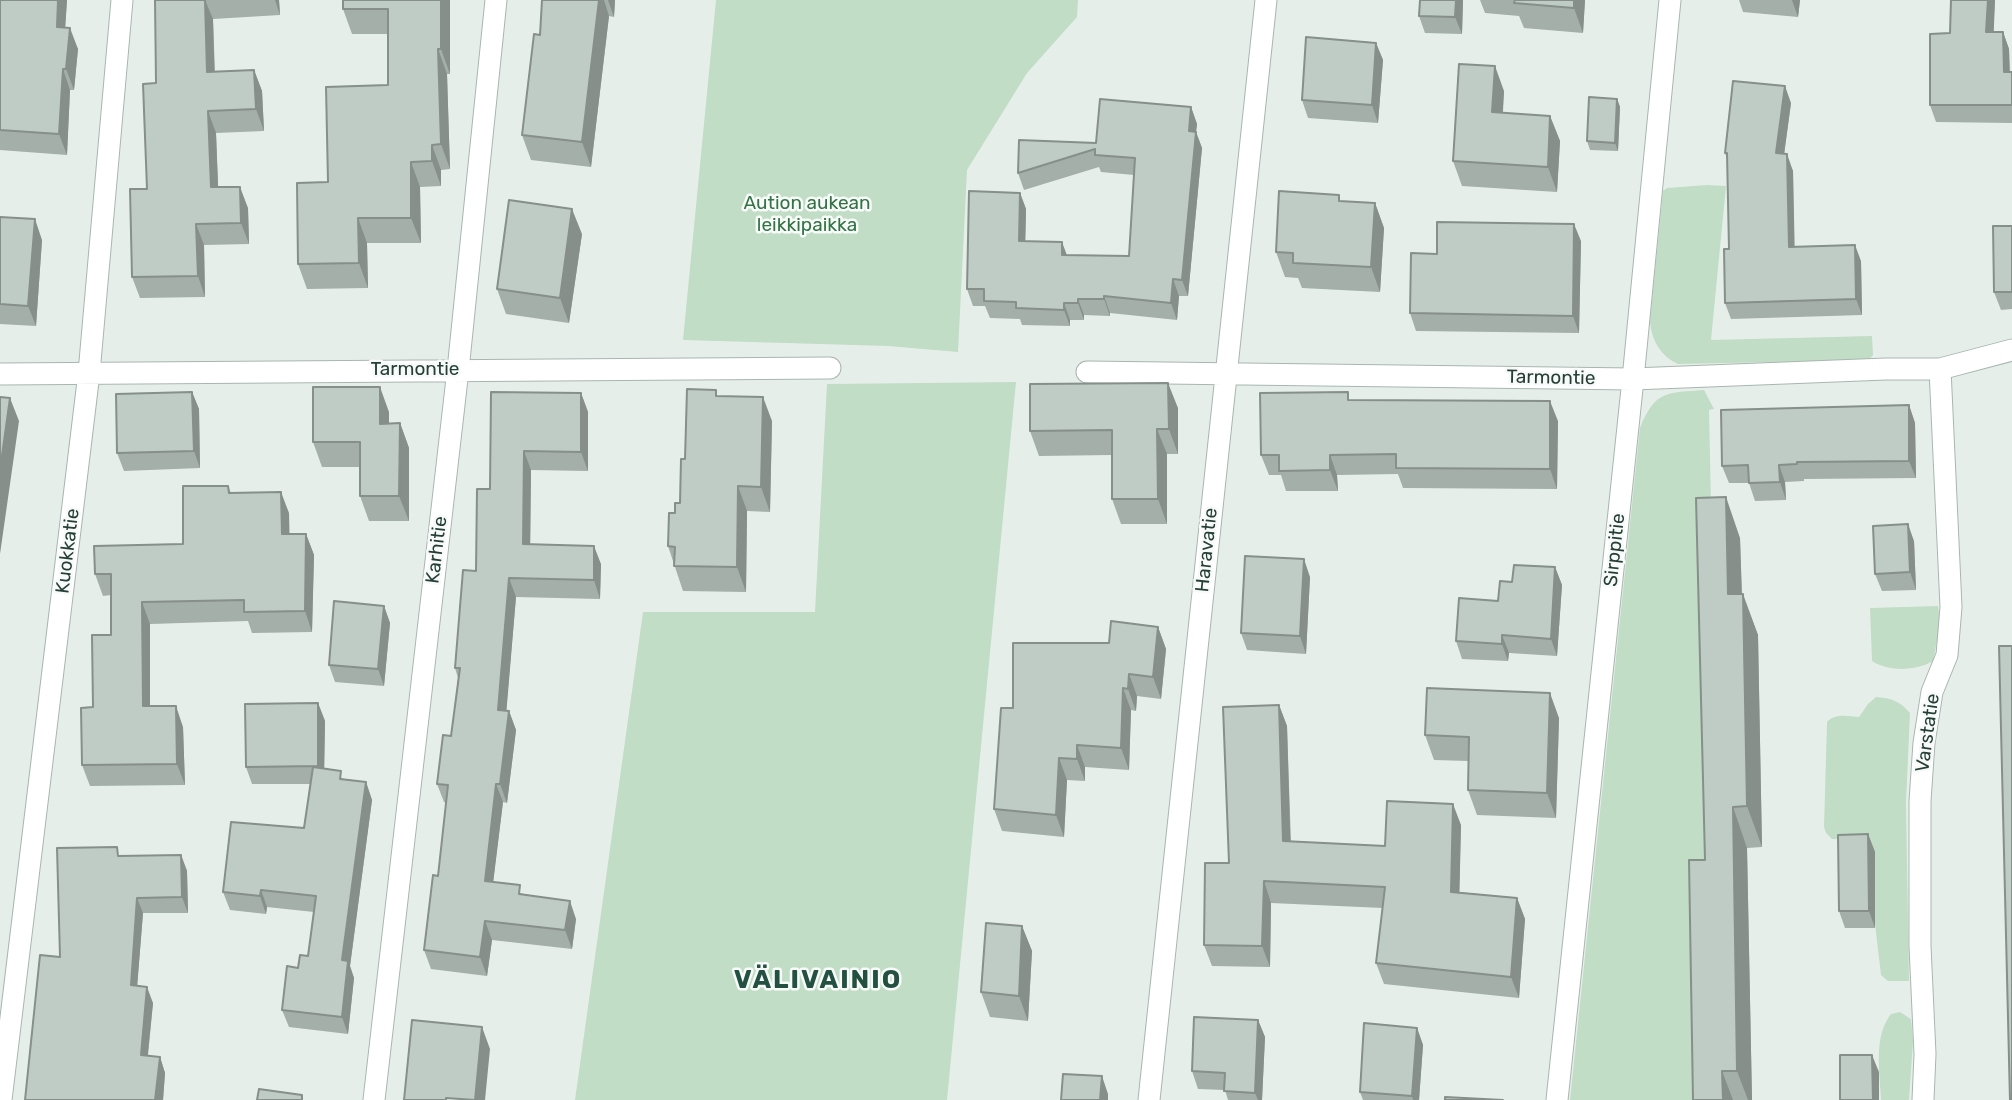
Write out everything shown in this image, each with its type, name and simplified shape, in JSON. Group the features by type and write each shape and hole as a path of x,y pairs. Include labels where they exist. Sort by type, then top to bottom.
{"street":[{"name":"Kuokkatie","path":"1,1100 89,373 122,0"},
{"name":"Karhitie","path":"374,1100 458,370 496,0"},
{"name":"Haravatie","path":"1149,1100 1266,0"},
{"name":"Sirppitie","path":"1557,1100 1670,0"},
{"name":"Tarmontie","path":"1087,372 1633,379 1940,369 2012,351"},
{"name":"Tarmontie","path":"0,374 830,368"},
{"name":"Varstatie","path":"1923,1100 1925,1054 1920,946 1920,801 1924,743 1932,692 1947,655 1951,607 1940,369"}],"green space":[{"name":"Aution aukean leikkipaikka","path":"716,0 1078,0 1077,17 1027,73 967,170 958,352 888,346 683,340"},
{"path":"1726,186 1711,340 1872,336 1873,355 1869,360 1678,364 1662,352 1655,342 1650,322 1663,191 1667,188"},
{"path":"1016,382 947,1100 575,1100 643,612 815,612 827,384"},
{"path":"1704,390 1714,409 1709,410 1719,887 1707,1100 1570,1100 1640,428 1657,400 1671,393"},
{"path":"1938,606 1940,625 1933,661 1919,667 1902,669 1886,667 1872,661 1870,608"},
{"path":"1876,697 1895,701 1910,713 1906,802 1909,981 1888,981 1881,975 1865,838 1832,839 1824,827 1827,722 1838,716 1859,717"},
{"path":"1900,1012 1911,1019 1913,1041 1909,1100 1881,1100 1879,1055 1882,1033 1891,1014"}],"building":[{"path":"0,0 58,0 57,27 70,28 66,69 63,69 59,134 0,130"},
{"path":"155,0 205,0 207,72 254,70 256,109 208,111 211,187 240,187 241,223 196,224 198,276 132,277 130,189 147,189 143,84 156,83"},
{"path":"343,0 441,0 441,49 438,49 441,144 432,145 432,161 411,162 411,218 358,218 359,263 298,264 297,183 328,182 326,87 388,85 388,9 343,9"},
{"path":"542,0 599,0 582,142 522,135 534,34 540,35"},
{"path":"1420,0 1456,0 1455,17 1419,16"},
{"path":"1515,0 1574,0 1574,8 1514,3"},
{"path":"1951,0 1988,0 1986,32 2003,32 2004,72 2012,72 2012,105 1930,105 1930,34 1950,33"},
{"path":"1306,37 1376,43 1372,105 1302,100"},
{"path":"1459,64 1495,66 1492,112 1550,116 1548,167 1453,161"},
{"path":"1733,81 1785,86 1776,153 1787,154 1789,247 1855,245 1856,299 1725,303 1724,249 1729,249 1725,153"},
{"path":"1589,97 1617,99 1615,143 1587,141"},
{"path":"1100,99 1191,107 1189,131 1196,132 1182,280 1173,279 1171,303 1104,296 1104,299 1078,299 1078,303 1064,303 1064,310 1016,308 1016,302 984,301 984,289 967,289 969,191 1020,193 1019,241 1062,242 1062,255 1129,256 1135,158 1095,155 1095,149 1018,173 1019,140 1096,143"},
{"path":"1279,191 1339,195 1339,201 1375,203 1371,267 1293,263 1293,253 1276,252"},
{"path":"509,200 572,209 560,298 497,289"},
{"path":"0,217 35,219 28,306 0,304"},
{"path":"1437,222 1574,224 1573,316 1410,313 1411,253 1437,254"},
{"path":"1993,226 2012,226 2012,292 1994,292"},
{"path":"1168,383 1169,429 1157,429 1158,499 1112,499 1112,430 1030,431 1030,384"},
{"path":"313,387 380,387 380,424 400,423 399,496 360,496 360,442 313,442"},
{"path":"687,389 716,390 716,396 763,397 761,487 738,486 737,567 674,566 675,547 668,546 669,513 675,513 675,503 680,503 681,459 685,459"},
{"path":"192,392 194,451 117,453 116,394"},
{"path":"491,392 581,393 581,452 524,451 523,544 594,546 594,580 509,578 498,710 509,711 500,784 496,784 485,881 520,885 519,894 570,901 565,930 485,921 480,957 424,950 433,875 438,876 448,785 437,784 443,735 451,736 460,668 455,668 463,570 476,571 477,489 490,489"},
{"path":"1348,392 1348,400 1550,401 1550,469 1396,468 1396,454 1330,455 1330,470 1279,471 1279,455 1261,455 1260,393"},
{"path":"0,397 10,398 0,470"},
{"path":"1909,405 1909,461 1797,462 1779,465 1780,482 1749,483 1748,465 1722,466 1721,410"},
{"path":"183,486 228,486 229,493 281,492 282,534 306,534 305,611 244,612 244,600 142,602 143,706 176,706 177,764 82,765 81,708 93,707 92,635 111,635 111,574 95,574 94,546 183,544"},
{"path":"1726,497 1728,594 1743,594 1747,806 1733,807 1737,1071 1722,1071 1723,1100 1693,1100 1689,860 1705,860 1696,498"},
{"path":"1908,524 1910,572 1875,574 1873,526"},
{"path":"1245,556 1304,559 1300,636 1241,633"},
{"path":"1514,565 1555,567 1551,639 1502,635 1502,644 1456,641 1459,598 1498,601 1500,581 1512,582"},
{"path":"334,601 384,606 378,669 329,665"},
{"path":"1111,621 1158,627 1153,677 1129,674 1128,689 1123,688 1121,748 1077,745 1077,759 1059,758 1056,815 994,809 1001,708 1013,708 1013,643 1109,643"},
{"path":"1999,646 2012,646 2012,1100 2010,1100"},
{"path":"1427,688 1550,693 1547,793 1468,790 1469,737 1425,735"},
{"path":"318,703 318,766 246,767 245,704"},
{"path":"1279,705 1283,841 1385,846 1387,801 1453,804 1451,892 1517,898 1511,977 1376,963 1385,887 1264,881 1262,946 1204,945 1205,863 1229,863 1223,707"},
{"path":"313,767 341,771 340,779 366,782 342,960 348,961 342,1017 282,1010 287,966 298,968 300,955 308,956 316,896 261,890 260,896 223,892 231,822 304,828"},
{"path":"1868,834 1869,911 1839,911 1838,835"},
{"path":"117,847 118,856 181,855 182,897 137,898 131,985 147,987 141,1055 160,1057 155,1100 25,1100 40,955 60,957 57,848"},
{"path":"986,923 1022,926 1019,996 981,992"},
{"path":"1194,1017 1258,1020 1255,1093 1224,1091 1225,1073 1192,1071"},
{"path":"412,1020 482,1027 475,1100 404,1100"},
{"path":"1364,1023 1417,1028 1412,1096 1360,1092"},
{"path":"1840,1055 1872,1055 1873,1100 1840,1100"},
{"path":"1063,1074 1102,1076 1100,1100 1061,1100"},
{"path":"259,1089 302,1095 302,1100 257,1100"},
{"path":"1445,1097 1503,1100 1445,1100"}],"district":[{"name":"VÄLIVAINIO","path":"818,980"}]}
